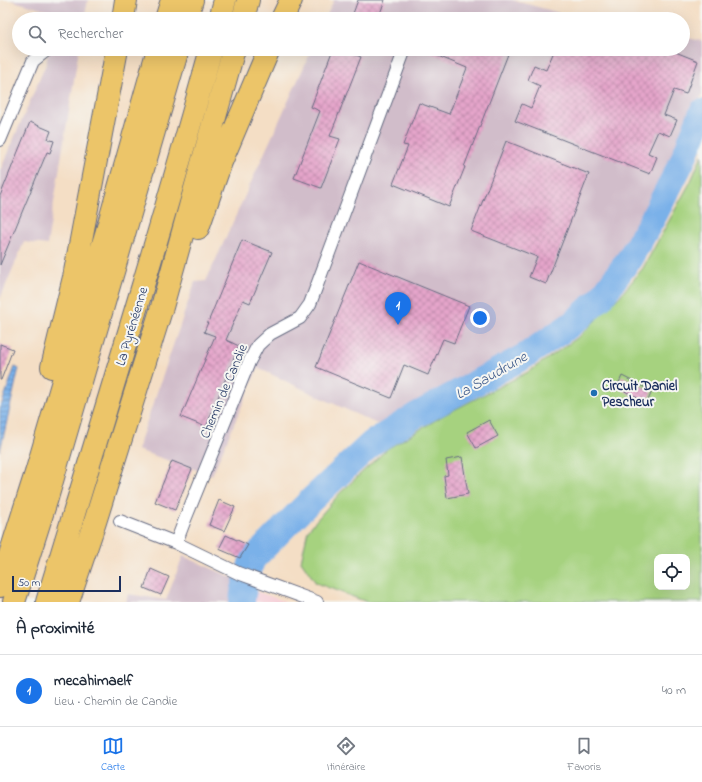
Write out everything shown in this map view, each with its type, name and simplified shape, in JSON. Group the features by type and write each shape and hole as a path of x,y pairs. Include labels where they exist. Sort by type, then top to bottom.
{"highway":[{"path":"124,12 126,0"},
{"path":"168,12 172,0"},
{"path":"188,12 192,0"},
{"path":"222,12 225,0"},
{"path":"245,12 248,0"},
{"path":"285,12 291,0"},
{"path":"36,472 32,449 74,277 116,56"},
{"path":"0,586 36,472 106,234 156,56"},
{"path":"14,602 49,491 176,56"},
{"name":"La Pyrénéenne","path":"47,602 183,152 209,56"},
{"path":"68,602 95,522 162,307 232,56"},
{"path":"162,307 176,289 222,162 266,56"}],"street":[{"path":"0,140 33,61 39,56"},
{"name":"Chemin de Candie","path":"176,543 249,362 258,345 270,334 300,318 310,304 402,56"},
{"path":"120,521 176,543 238,573 317,602"}],"shaded area":[{"path":"10,0 88,0 85,12 52,12"},
{"path":"334,0 512,0 556,12 328,12"},
{"path":"690,38 702,41 702,94 673,166 622,261 590,299 535,343 377,424 258,368 212,475 137,450 195,282 206,281 309,56 690,56"},
{"path":"48,56 78,56 47,245 24,242 0,299 0,171 46,64"},
{"path":"183,556 238,580 236,602 126,602 128,594 166,600"},
{"path":"249,589 287,602 249,602"}],"green space":[{"name":"Circuit Daniel Pescheur","path":"702,155 702,602 367,602 316,583 301,561 308,530 340,493 387,449 444,415 528,372 580,336 620,296 643,268 691,181"}],"water":[{"path":"15,367 19,369 0,451 0,409"}],"building":[{"path":"358,0 385,0 381,12 354,12"},
{"path":"330,56 361,57 330,136 340,139 321,188 294,178 320,111 311,107"},
{"path":"438,56 507,56 449,207 393,184 408,146 403,145 419,103 449,114 467,68"},
{"path":"552,56 686,56 698,61 686,94 674,90 664,115 677,120 670,136 658,131 648,153 657,157 650,174 515,121 522,104 531,108 540,86 528,80 534,65 546,70"},
{"path":"30,122 51,131 48,139 54,141 50,153 47,152 0,265 0,196"},
{"path":"506,141 589,174 546,284 529,277 537,257 471,231"},
{"path":"242,240 272,252 250,303 243,300 226,340 239,346 206,427 181,417 215,336 204,332"},
{"path":"359,261 469,306 454,343 443,339 428,375 404,365 391,398 316,367"},
{"path":"0,344 13,349 1,380 0,380"},
{"path":"622,376 652,391 647,403 617,387"},
{"path":"489,420 498,436 476,448 467,432"},
{"path":"462,457 468,494 447,498 444,476 448,475 446,460"},
{"path":"172,461 192,469 175,510 155,502"},
{"path":"219,500 235,507 224,531 209,525"},
{"path":"226,535 248,545 240,558 219,549"},
{"path":"151,569 169,577 161,595 144,588"}],"waterway":[{"name":"La Saudrune","path":"242,602 252,560 310,501 372,443 415,416 525,356 572,324 601,298 630,258 653,218 682,162 702,112"}],"place":[{"name":"mecahimaelf","path":"398,325"},
{"name":"Circuit Daniel Pescheur","path":"594,393"}]}
